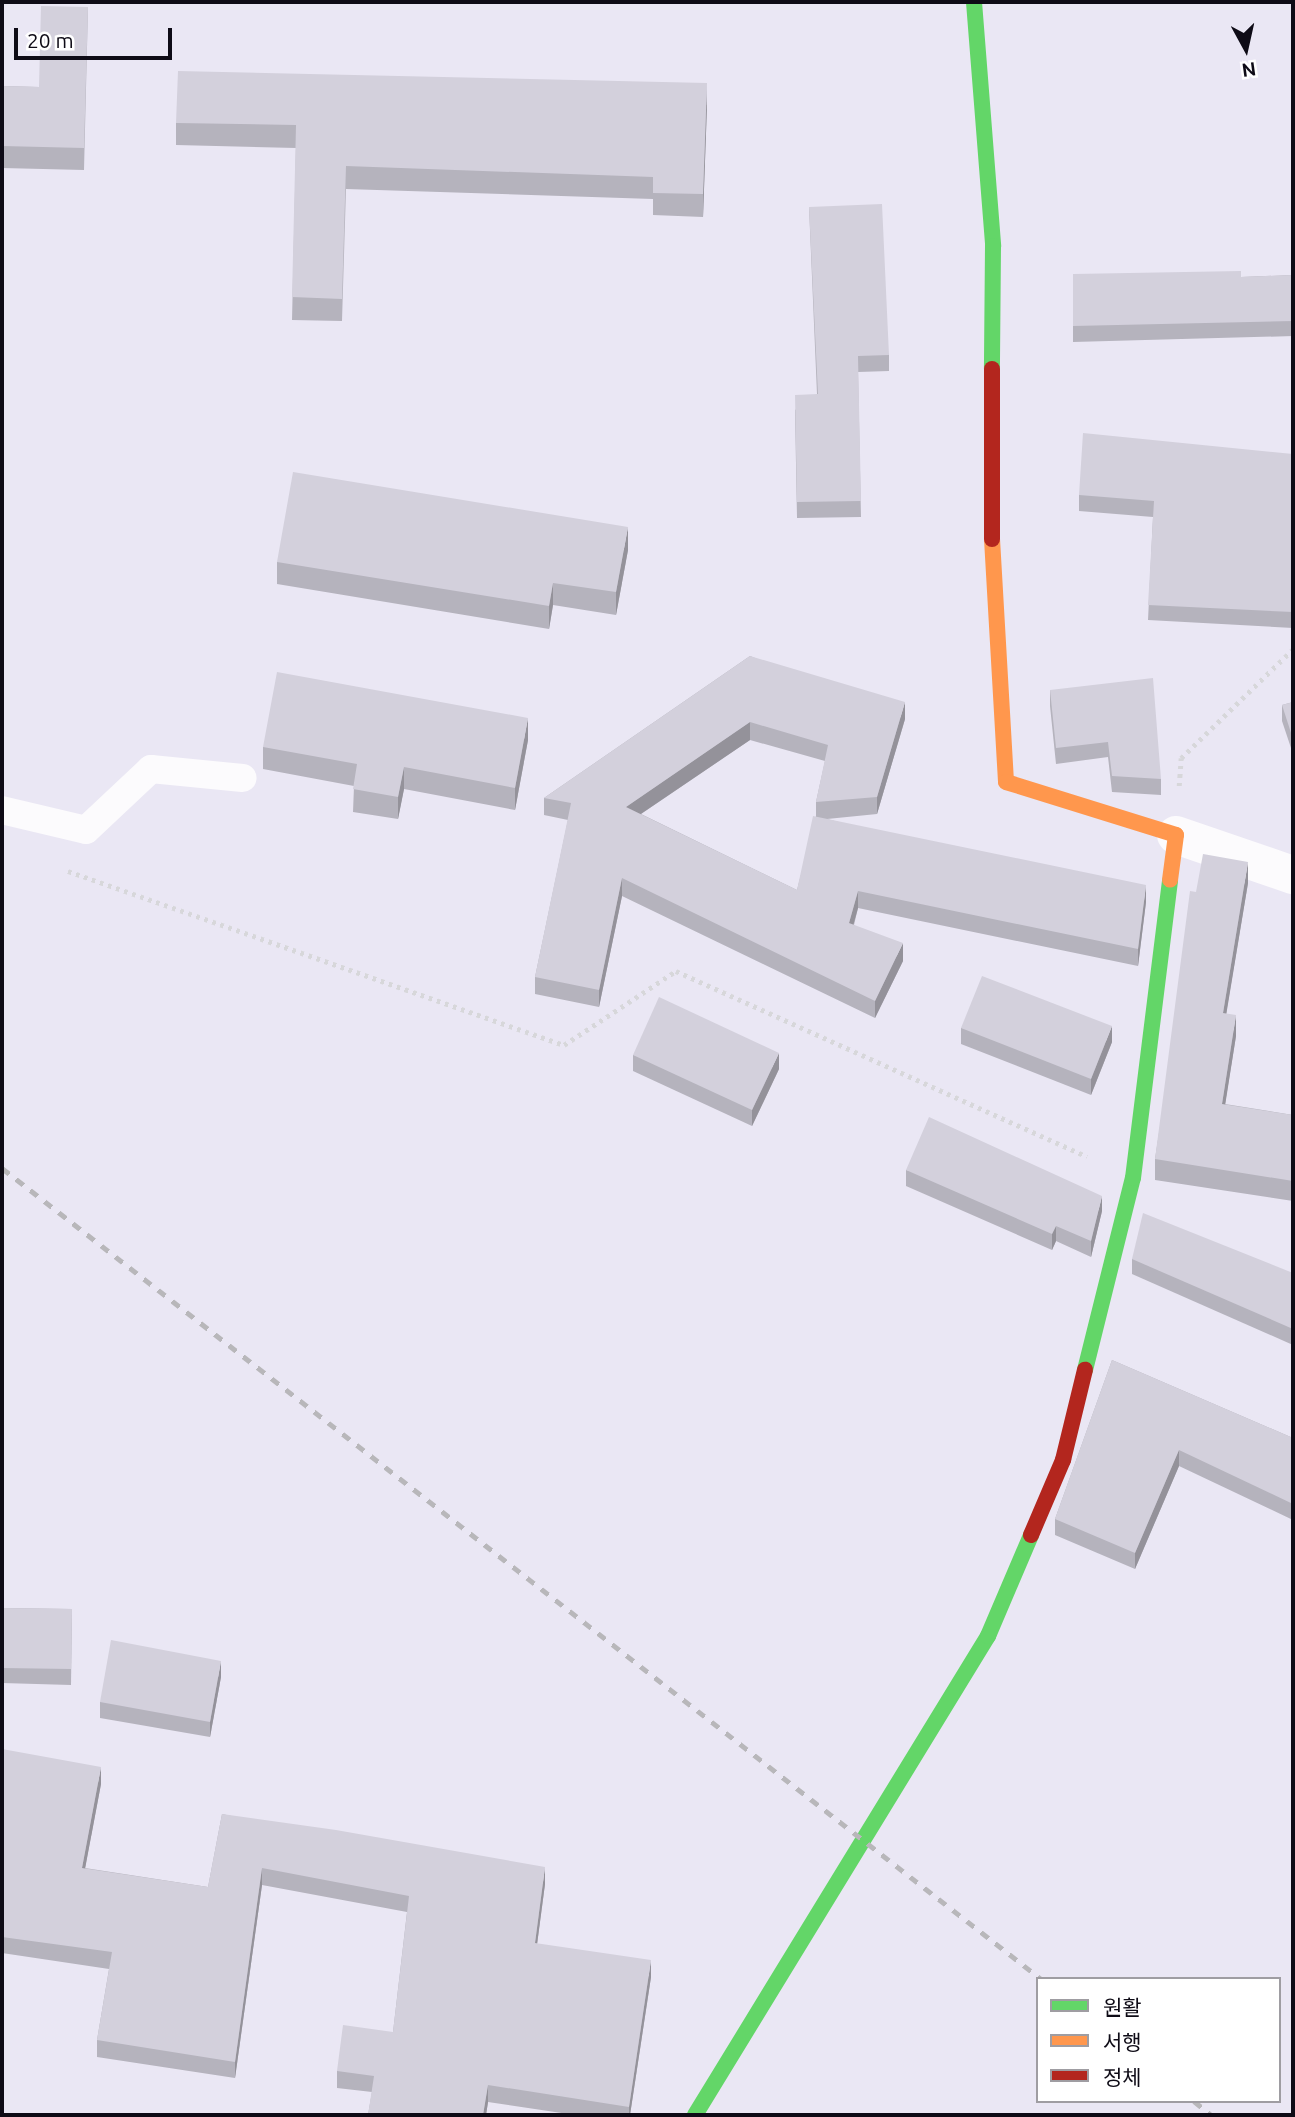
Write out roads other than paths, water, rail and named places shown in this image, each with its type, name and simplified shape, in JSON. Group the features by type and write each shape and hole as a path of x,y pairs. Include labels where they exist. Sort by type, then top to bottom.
{"street":[{"path":"974,2 993,246 990,508 1006,782 1293,875"},
{"path":"695,2115 988,1636 1063,1460 1133,1178 1176,835"}],"lane":[{"path":"2,810 86,830 151,769 243,778"}],"railway":[{"path":"2,1168 1038,1977"},
{"path":"1196,2103 1211,2115"}]}
